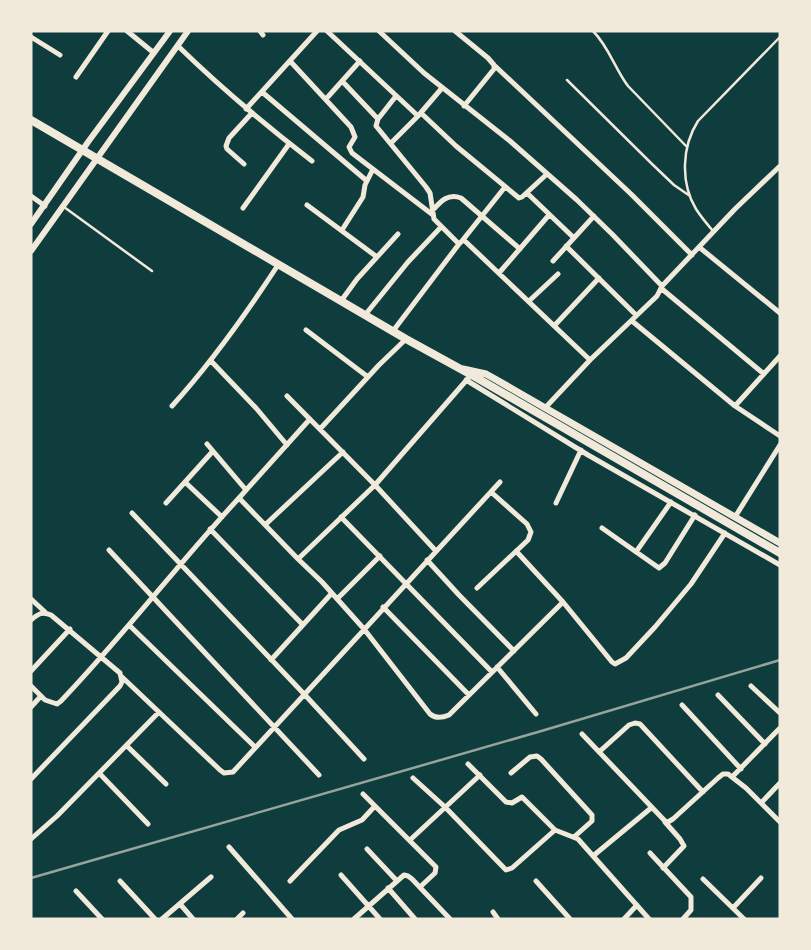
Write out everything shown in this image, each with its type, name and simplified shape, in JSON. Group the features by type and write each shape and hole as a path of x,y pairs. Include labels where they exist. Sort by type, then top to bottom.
{"main road":[{"path":"31,120 95,159 459,369 471,378 780,553"},
{"path":"459,369 486,374 780,543"}],"street":[{"path":"76,77 108,31"},
{"path":"127,31 154,53"},
{"path":"31,224 170,31"},
{"path":"31,250 64,207 95,159 188,31"},
{"path":"246,109 317,31"},
{"path":"327,31 396,96 519,198 547,174"},
{"path":"379,31 424,73 510,141 594,216 662,288 764,374"},
{"path":"455,31 488,58 617,180 692,255"},
{"path":"31,37 60,55"},
{"path":"178,46 246,109 312,161"},
{"path":"290,61 355,133 356,137 349,148 352,153 433,213"},
{"path":"326,99 360,61"},
{"path":"464,106 494,69 494,65"},
{"path":"343,82 378,118"},
{"path":"391,143 442,88"},
{"path":"262,92 367,181"},
{"path":"396,96 378,118 376,126 413,169 430,193 433,213 441,227 460,243 466,242 590,360"},
{"path":"244,164 226,146 229,138 252,114"},
{"path":"243,208 289,144"},
{"path":"545,408 590,360 657,296 699,247 780,166"},
{"path":"342,230 363,197 367,181 373,169"},
{"path":"393,331 481,215 505,187"},
{"path":"527,193 574,238"},
{"path":"31,196 45,206"},
{"path":"433,213 446,197 457,196 462,198 520,249"},
{"path":"307,205 377,257"},
{"path":"499,273 549,215"},
{"path":"553,261 594,216"},
{"path":"365,315 408,262 441,227"},
{"path":"341,301 357,279 398,234"},
{"path":"566,246 636,316"},
{"path":"699,247 780,313"},
{"path":"172,406 211,361 278,265"},
{"path":"529,301 558,274"},
{"path":"554,326 599,278"},
{"path":"632,320 735,406 780,436"},
{"path":"306,330 368,378"},
{"path":"320,429 406,339"},
{"path":"735,406 780,356"},
{"path":"211,361 256,408 287,445"},
{"path":"298,559 375,485 471,378 581,450 780,565"},
{"path":"287,396 375,485 435,550"},
{"path":"31,686 53,704 59,704 102,657 210,529 310,419"},
{"path":"207,444 246,490"},
{"path":"735,517 780,445"},
{"path":"556,503 581,450"},
{"path":"166,503 213,451"},
{"path":"266,524 343,452"},
{"path":"185,482 222,517"},
{"path":"31,599 45,612 51,614 70,629 120,673 224,773 233,772 435,550 500,482"},
{"path":"478,588 530,537 530,529 527,524 491,492"},
{"path":"239,498 332,593 433,716 443,718 449,715 563,602"},
{"path":"636,552 671,502"},
{"path":"132,513 364,759"},
{"path":"602,528 659,568 695,515"},
{"path":"341,517 492,672"},
{"path":"210,529 303,625"},
{"path":"516,551 563,602 615,664 620,663 636,649 691,584 725,533"},
{"path":"109,550 319,775"},
{"path":"337,599 380,556"},
{"path":"427,560 514,651"},
{"path":"271,660 332,593"},
{"path":"384,607 468,695"},
{"path":"31,620 45,612"},
{"path":"129,624 255,747"},
{"path":"31,671 70,629"},
{"path":"497,667 536,714"},
{"path":"31,779 120,686 122,677"},
{"path":"751,686 780,714"},
{"path":"718,695 765,744"},
{"path":"31,707 41,696"},
{"path":"682,705 740,768"},
{"path":"31,839 58,816 160,712"},
{"path":"599,752 629,725 640,724 703,792"},
{"path":"733,776 765,744 778,735 780,728"},
{"path":"582,734 680,839 684,846 663,868"},
{"path":"127,746 166,784"},
{"path":"511,773 530,757 537,756 541,759 592,815 592,821 574,837"},
{"path":"468,764 506,802 510,804 520,797 524,798 555,830 574,837 649,919"},
{"path":"100,774 148,824"},
{"path":"665,821 668,822 673,819 723,774 728,774 733,776 780,822"},
{"path":"410,840 480,775"},
{"path":"413,778 445,807 506,870 512,868 555,830"},
{"path":"761,803 780,783"},
{"path":"363,794 436,867 435,873 420,887"},
{"path":"290,881 339,830 362,820 375,806"},
{"path":"593,856 651,808"},
{"path":"229,847 292,919"},
{"path":"367,849 397,881"},
{"path":"650,854 691,897 691,910 683,919"},
{"path":"341,874 380,919"},
{"path":"354,919 404,875 408,876 420,887 450,919"},
{"path":"162,919 212,877"},
{"path":"733,908 761,878"},
{"path":"703,879 744,919"},
{"path":"120,881 155,919"},
{"path":"536,881 570,919"},
{"path":"388,888 415,919"},
{"path":"76,891 102,919"},
{"path":"180,904 193,919"},
{"path":"624,919 637,906"},
{"path":"493,912 498,919"},
{"path":"237,919 243,913"}],"lane":[{"path":"593,31 605,46 628,86 686,146"},
{"path":"714,232 696,209 691,197 685,171 686,146 689,136 698,121 780,37"},
{"path":"568,80 674,186 691,197"},
{"path":"64,207 152,272"}],"railway":[{"path":"31,878 538,732 780,660"}]}
